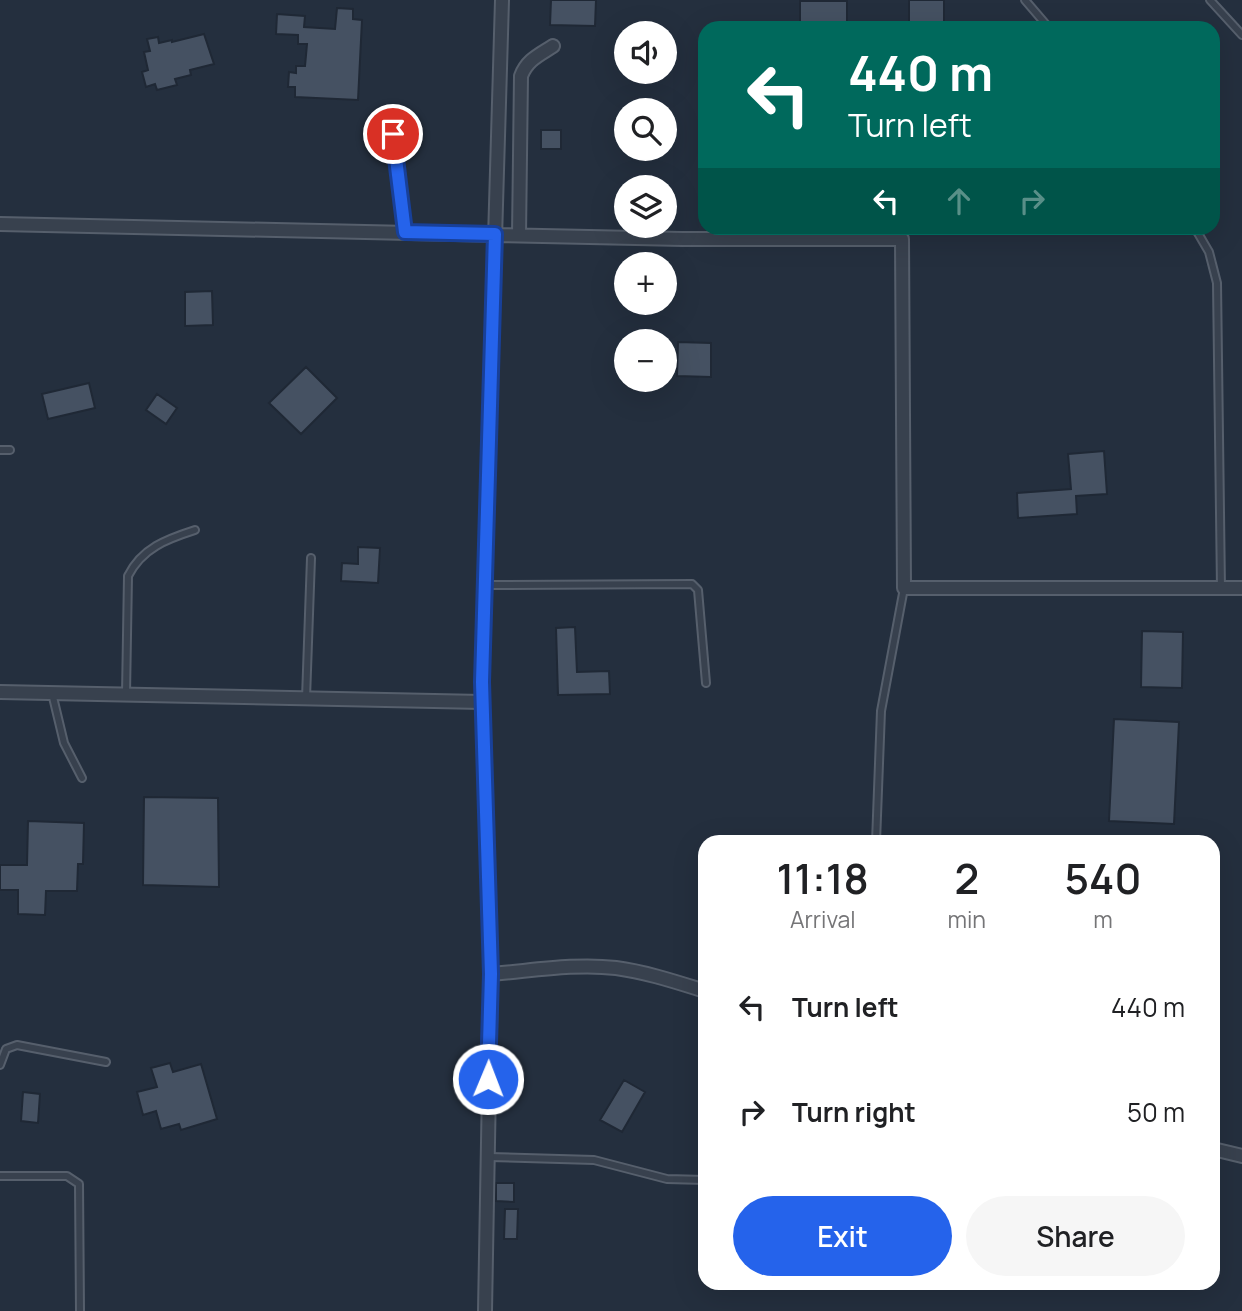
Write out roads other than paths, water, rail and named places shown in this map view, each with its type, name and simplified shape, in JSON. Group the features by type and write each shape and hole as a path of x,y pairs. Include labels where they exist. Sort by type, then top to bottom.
{"street":[{"path":"485,1311 491,974 482,702 502,0"},
{"path":"519,235 522,76 524,67 532,58 553,46"},
{"path":"0,223 519,235 698,234"},
{"path":"902,235 904,588 1242,588"},
{"path":"0,692 482,702"},
{"path":"491,974 588,967 615,968 698,988"},
{"path":"1220,1151 1242,1156"}],"lane":[{"path":"1025,0 1043,21"},
{"path":"1210,0 1241,31"},
{"path":"390,110 405,232"},
{"path":"1199,235 1209,252 1217,283 1221,589"},
{"path":"0,450 10,450"},
{"path":"126,694 128,576 132,568 155,545 195,530"},
{"path":"306,698 311,558"},
{"path":"485,585 692,584 698,590 706,683"},
{"path":"876,835 881,711 904,588"},
{"path":"52,693 64,743 82,778"},
{"path":"0,1065 6,1049 17,1045 106,1062"},
{"path":"487,1157 594,1160 667,1179 698,1180"},
{"path":"0,1176 67,1175 79,1184 80,1311"}]}
